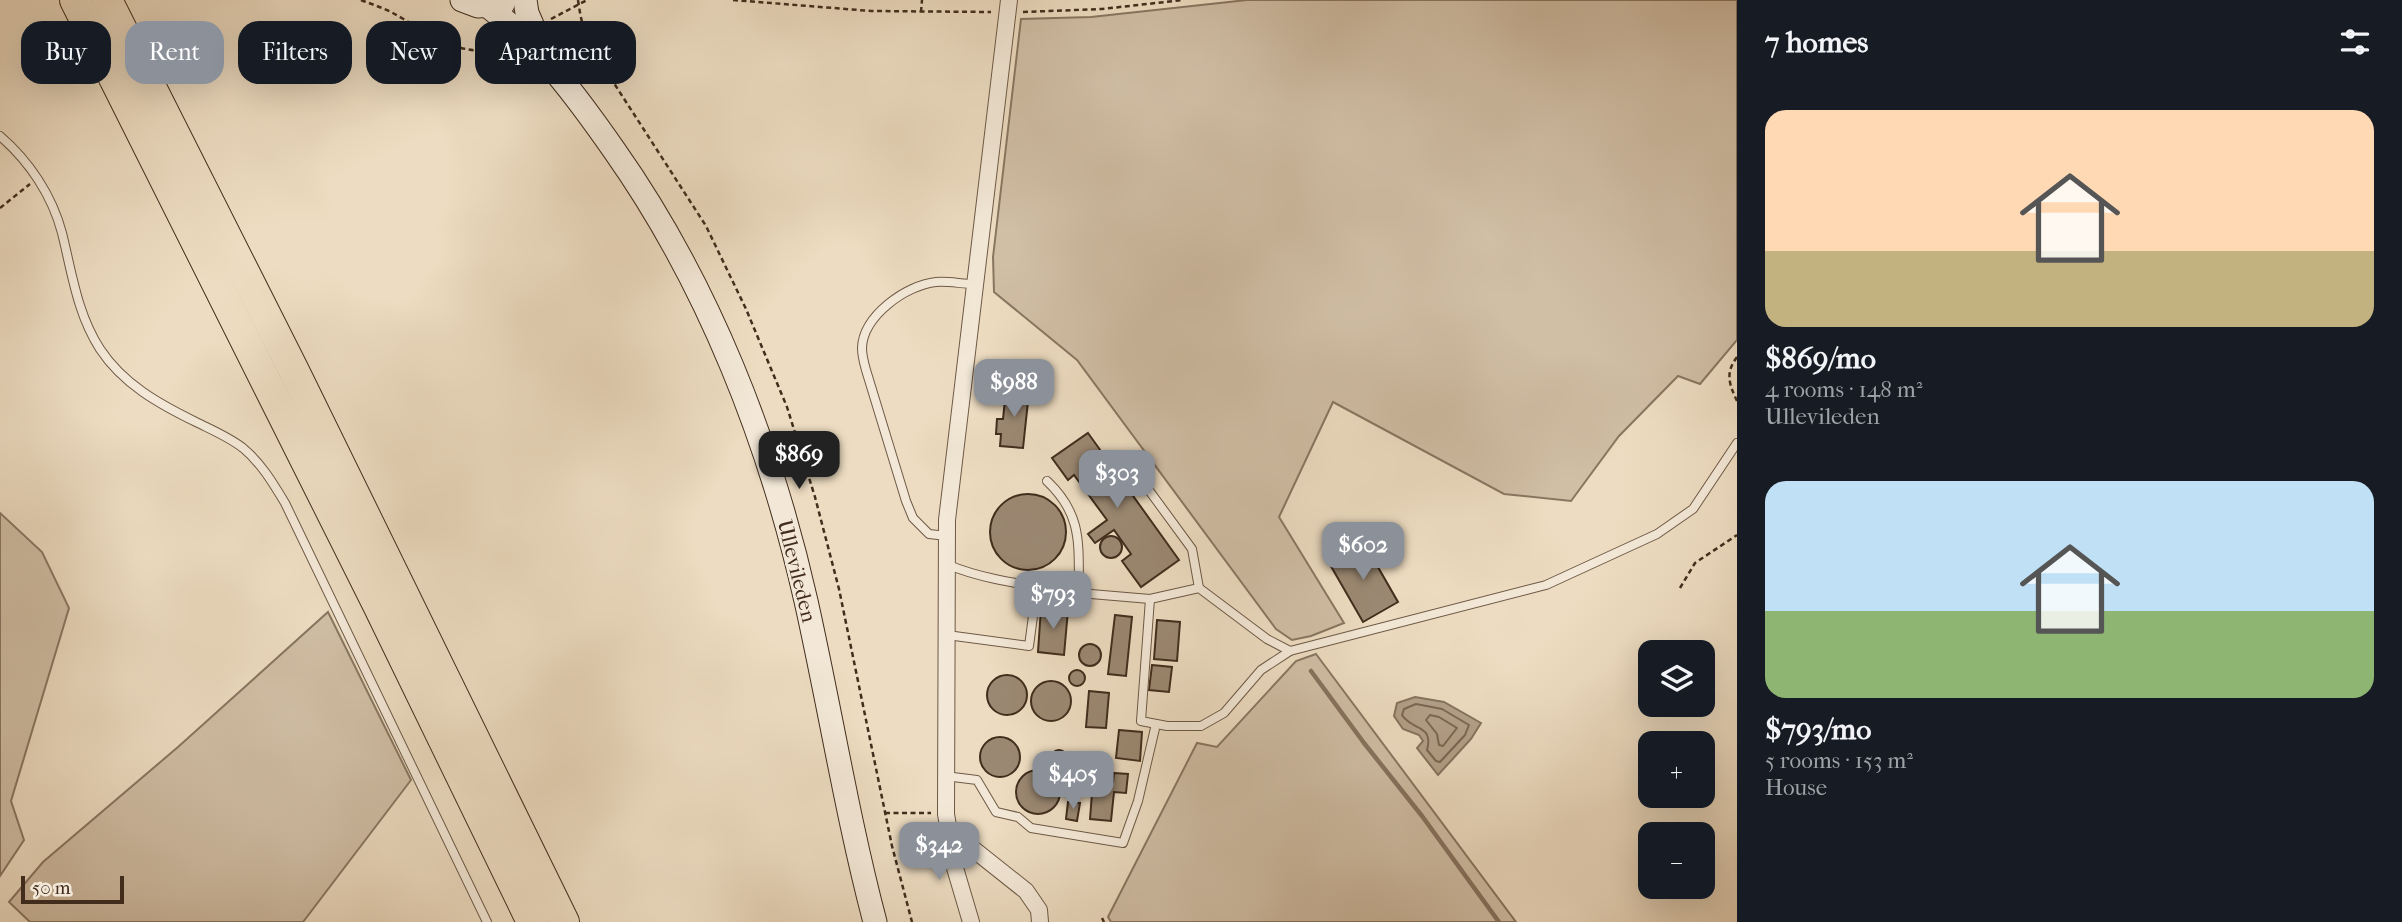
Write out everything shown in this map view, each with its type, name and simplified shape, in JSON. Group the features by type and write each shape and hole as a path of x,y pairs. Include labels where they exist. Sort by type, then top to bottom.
{"highway":[{"path":"75,0 378,605 532,922"},
{"path":"107,0 299,381 564,922"}],"main road":[{"path":"462,0 489,7 513,0"},
{"name":"Ullevileden","path":"525,0 530,21"},
{"name":"Ullevileden","path":"489,7 507,21"},
{"name":"Ullevileden","path":"565,84 632,175 674,245 712,321 753,421 782,511 806,599 858,858 875,922"}],"street":[{"path":"971,922 955,868 947,821 947,536 1008,6"},
{"path":"947,821 1026,891 1039,910 1040,922"}],"lane":[{"path":"0,136 24,158 38,178 61,230 74,291 84,319 100,349 142,394 225,436 243,448 271,480 285,503 487,922"},
{"path":"947,536 929,534 914,518 866,370 862,348 865,335 878,314 905,292 919,285 937,282 975,284"},
{"path":"1150,598 1141,721 1201,726 1224,713 1261,670 1290,651 1546,584 1657,534 1693,509 1737,443"},
{"path":"1129,463 1192,549 1199,588 1267,639 1290,651"},
{"path":"1047,481 1059,492 1071,510 1078,536 1079,593"},
{"path":"946,564 1000,582 1079,593 1150,598 1199,588"},
{"path":"946,635 1030,646 1037,586"},
{"path":"946,776 977,780 996,812 1018,817 1031,828 1123,843 1138,801 1156,724"}],"path":[{"path":"361,0 389,11 441,40 475,51"},
{"path":"547,21 578,2 587,0"},
{"path":"733,0 871,11 921,12 1008,6 1102,9 1183,0"},
{"path":"921,12 922,0"},
{"path":"0,208 38,178"},
{"path":"1737,357 1730,366 1730,385 1737,401"},
{"path":"1680,588 1695,563 1737,534"},
{"path":"885,813 947,821"}],"shaded area":[{"path":"1247,0 1737,0 1737,340 1700,384 1678,376 1619,436 1571,501 1504,494 1333,402 1279,517 1344,623 1311,636 1292,640 1276,629 1077,360 994,292 993,257 1021,19 1091,17"},
{"path":"0,513 42,552 69,608 11,801 24,840 0,876"},
{"path":"328,612 411,780 303,922 30,922 9,902 43,862 178,747"},
{"path":"1316,654 1516,922 1111,922 1108,917 1197,743 1217,747 1296,661"}],"water":[{"path":"1415,697 1444,702 1481,723 1471,739 1438,775 1417,748 1423,741 1419,735 1403,729 1394,716 1397,703"}],"building":[{"path":"1006,390 1029,392 1023,448 1000,446 1001,434 996,434 997,419 1003,419"},
{"path":"1088,433 1179,560 1141,587 1122,561 1131,554 1114,530 1095,543 1088,534 1107,520 1074,475 1068,480 1052,458"},
{"path":"1028,494 1043,497 1055,505 1063,517 1066,532 1063,547 1055,559 1043,567 1028,570 1013,567 1001,559 993,547 990,532 993,517 1001,505 1013,497"},
{"path":"1111,536 1119,539 1122,547 1119,555 1111,558 1103,555 1100,547 1103,539"},
{"path":"1363,541 1398,602 1363,622 1328,561"},
{"path":"1041,608 1068,610 1064,655 1038,652"},
{"path":"1115,615 1132,617 1126,676 1108,674"},
{"path":"1157,620 1180,622 1177,661 1154,659"},
{"path":"1090,644 1098,647 1101,655 1098,663 1090,666 1082,663 1079,655 1082,647"},
{"path":"1152,665 1172,667 1169,692 1149,690"},
{"path":"1077,670 1085,678 1077,686 1069,678"},
{"path":"1007,675 1021,681 1027,695 1021,709 1007,715 993,709 987,695 993,681"},
{"path":"1051,681 1065,687 1071,701 1065,715 1051,721 1037,715 1031,701 1037,687"},
{"path":"1089,691 1109,693 1106,728 1086,727"},
{"path":"1119,730 1142,732 1140,761 1116,758"},
{"path":"1000,737 1014,743 1020,757 1014,771 1000,777 986,771 980,757 986,743"},
{"path":"1059,750 1067,758 1059,766 1051,758"},
{"path":"1038,770 1047,771 1054,776 1059,783 1059,801 1054,808 1047,813 1038,814 1029,813 1022,808 1017,801 1016,792 1017,783 1022,776 1029,771"},
{"path":"1114,773 1128,774 1126,793 1114,792 1111,821 1090,819 1093,780 1113,782"},
{"path":"1068,802 1080,803 1077,821 1066,819"}],"waterway":[{"path":"1311,671 1499,922"}]}
